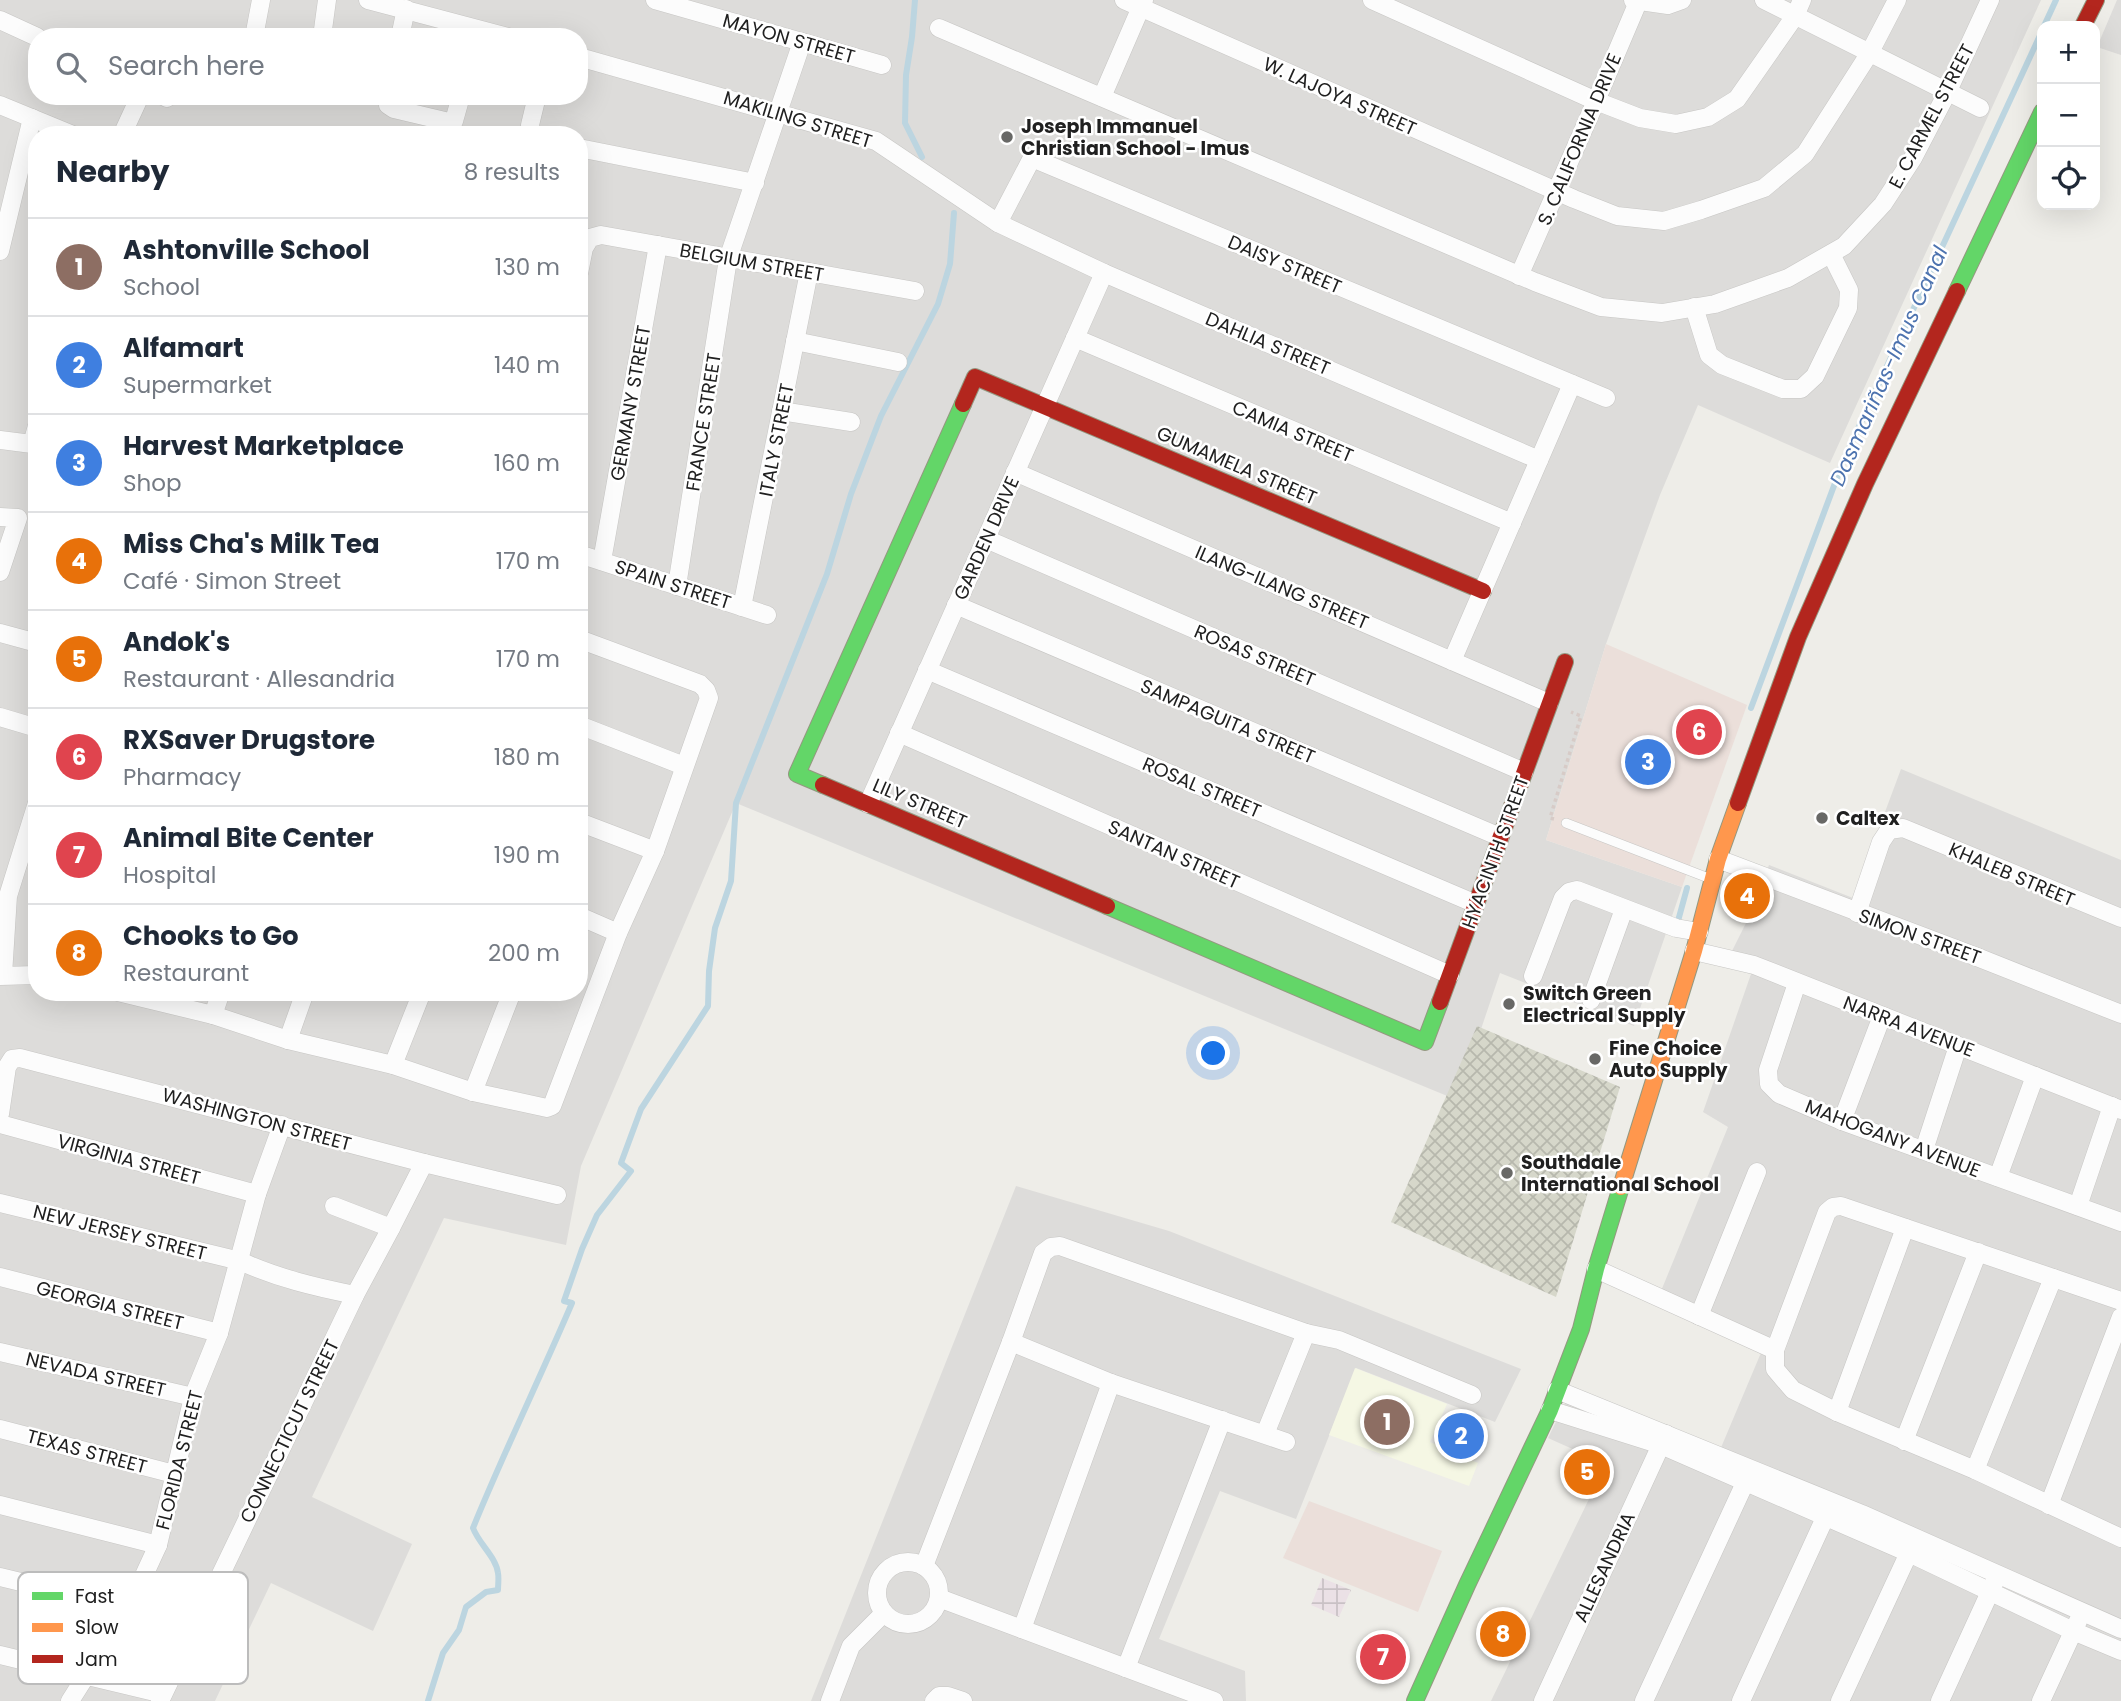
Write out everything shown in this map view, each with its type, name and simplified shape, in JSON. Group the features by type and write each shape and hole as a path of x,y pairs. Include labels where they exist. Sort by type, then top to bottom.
{"street":[{"path":"256,28 261,0"},
{"path":"323,28 327,0"},
{"path":"368,0 406,9 463,28"},
{"name":"MAYON STREET","path":"655,0 883,65"},
{"name":"W. LAJOYA STREET","path":"1124,0 1142,4 1556,192 1617,216 1664,221 1764,188 1805,154 1836,108 1897,0"},
{"path":"1372,0 1596,101 1640,118 1676,124 1708,117 1737,99 1798,8"},
{"path":"1635,1 1668,5 1682,0"},
{"path":"1764,0 1798,8 1868,54 1980,108"},
{"name":"E. CARMEL STREET","path":"939,28 1519,276 1601,307 1662,313 1715,304 1788,278 1844,246 1883,204 1913,158 1948,93 1990,0"},
{"path":"2086,21 2096,0"},
{"name":"S. CALIFORNIA DRIVE","path":"1519,276 1596,101 1635,1"},
{"path":"1102,97 1142,4"},
{"path":"402,28 406,9"},
{"path":"0,20 28,33"},
{"name":"FRANCE STREET","path":"677,586 729,259 802,42"},
{"name":"MAKILING STREET","path":"588,60 876,141 998,223"},
{"path":"0,105 51,126"},
{"path":"126,126 136,105"},
{"path":"391,105 394,109 449,122 454,121 458,105"},
{"path":"530,126 535,105"},
{"path":"30,126 32,118"},
{"path":"1415,1701 1550,1409 1581,1329 1596,1269 1694,951 1718,859 1798,637 1871,471 2037,122"},
{"path":"0,251 28,135"},
{"path":"588,150 755,183"},
{"name":"DAISY STREET","path":"998,223 1032,158 1606,398"},
{"name":"DAHLIA STREET","path":"998,223 1104,273 1539,460"},
{"name":"BELGIUM STREET","path":"588,242 601,236 915,291"},
{"name":"GERMANY STREET","path":"602,561 658,245"},
{"path":"1693,307 1709,355 1722,365 1783,389 1801,389 1815,376 1848,307 1849,290 1830,254"},
{"name":"ITALY STREET","path":"742,607 809,272"},
{"name":"GARDEN DRIVE","path":"868,804 1104,273"},
{"name":"CAMIA STREET","path":"1075,338 1512,523"},
{"path":"795,341 898,362"},
{"name":"GUMAMELA STREET","path":"975,377 1483,591"},
{"name":"LILY STREET","path":"975,377 797,774 1425,1042"},
{"path":"1452,661 1572,384"},
{"path":"781,411 851,422"},
{"path":"0,440 28,444"},
{"name":"ILANG-ILANG STREET","path":"1015,472 1549,703"},
{"path":"0,572 9,518"},
{"name":"ROSAS STREET","path":"986,539 1524,772"},
{"name":"SPAIN STREET","path":"588,557 767,615"},
{"name":"SAMPAGUITA STREET","path":"956,605 1500,836"},
{"path":"0,632 28,640"},
{"path":"160,1001 288,1040 393,1065 473,1092 547,1108 552,1106 618,933 655,851 709,698 700,684 588,642"},
{"name":"HYACINTH STREET","path":"1425,1042 1565,662"},
{"name":"ROSAL STREET","path":"927,670 1476,904"},
{"path":"0,717 28,725"},
{"path":"588,728 684,766"},
{"name":"SANTAN STREET","path":"899,733 1450,975"},
{"path":"588,825 655,851"},
{"name":"KHALEB STREET","path":"1857,913 1881,842 1889,830 1903,828 2121,918"},
{"path":"28,832 8,895 2,975 28,975"},
{"name":"SIMON STREET","path":"1718,859 2121,1014"},
{"path":"1533,975 1563,898 1569,892 1577,890 1676,928 1699,932"},
{"path":"1591,1000 1625,909"},
{"path":"588,920 618,933"},
{"name":"NARRA AVENUE","path":"1694,951 1754,965 2116,1108"},
{"name":"MAHOGANY AVENUE","path":"1797,983 1768,1070 1769,1084 1779,1094 1842,1121 2121,1222"},
{"path":"213,1015 218,1001"},
{"path":"288,1040 302,1001"},
{"path":"393,1065 418,1001"},
{"path":"473,1092 508,1001"},
{"path":"1842,1121 1882,1016"},
{"path":"1924,1150 1958,1046"},
{"name":"WASHINGTON STREET","path":"0,1114 7,1067 12,1059 20,1058 557,1195"},
{"path":"1998,1177 2035,1076"},
{"path":"2078,1206 2116,1108"},
{"name":"VIRGINIA STREET","path":"0,1124 257,1194"},
{"name":"FLORIDA STREET","path":"146,1572 158,1545 193,1397 219,1332 257,1194 282,1125"},
{"name":"CONNECTICUT STREET","path":"222,1572 355,1295 424,1163"},
{"path":"1699,1316 1757,1172"},
{"name":"NEW JERSEY STREET","path":"0,1203 240,1261 310,1286 355,1295"},
{"path":"334,1206 391,1228"},
{"path":"2120,1536 1975,1470 1837,1412 1793,1390 1775,1369 1775,1350 1827,1212 1833,1207 1841,1206 2121,1301"},
{"path":"1837,1412 1905,1228"},
{"path":"924,1566 1043,1253 1051,1247 1060,1246 1306,1333 1339,1340 1472,1395"},
{"path":"1904,1441 1978,1252"},
{"path":"1596,1269 1775,1350"},
{"name":"GEORGIA STREET","path":"0,1277 219,1332"},
{"path":"1975,1470 2053,1278"},
{"path":"2049,1505 2121,1317"},
{"path":"1265,1434 1306,1333"},
{"path":"1011,1342 1111,1383 1286,1442"},
{"name":"NEVADA STREET","path":"0,1352 193,1397"},
{"path":"1022,1629 1111,1383"},
{"path":"1557,1390 1995,1583 2082,1612 2121,1629"},
{"path":"1550,1409 1663,1439"},
{"path":"1126,1668 1222,1420"},
{"name":"TEXAS STREET","path":"0,1429 174,1474"},
{"name":"ALLESANDRIA","path":"1543,1701 1663,1439"},
{"path":"1644,1701 1749,1476"},
{"path":"0,1505 158,1545"},
{"path":"1741,1701 1828,1510"},
{"path":"1840,1701 1912,1546"},
{"path":"905,1561 915,1562 924,1566 937,1580 939,1598 930,1616 921,1622 901,1624 884,1613 876,1595 877,1585 887,1569 905,1561"},
{"path":"0,1577 18,1581"},
{"path":"1995,1583 2073,1631 2121,1651"},
{"path":"1940,1701 1995,1583"},
{"path":"939,1598 1214,1701"},
{"path":"2042,1701 2082,1612"},
{"path":"830,1701 851,1646 884,1613"},
{"path":"0,1655 18,1659"},
{"name":"FLORIDA STREET","path":"70,1701 80,1684"},
{"path":"117,1684 162,1697"},
{"path":"934,1701 939,1696 963,1701"}],"lane":[{"path":"1566,823 1712,880"}],"path":[{"path":"1549,703 1581,716 1550,818 1566,823"}],"shaded area":[{"path":"0,0 2041,0 1830,463 1698,405 1660,495 1606,644 1546,840 1682,887 1634,1026 1500,973 1457,1100 736,803 581,1166 566,1245 444,1218 312,1497 412,1544 373,1631 271,1583 248,1631 248,1572 18,1572 18,1684 223,1684 215,1701 0,1701"},
{"path":"2117,0 2121,0 2121,55 2100,48 2100,40"},
{"path":"1606,644 1747,705 1682,887 1546,840"},
{"path":"1901,769 2121,860 2121,1701 1491,1701 1606,1464 1548,1438 1572,1389 1720,1450 1763,1348 1659,1296 1728,1127 1703,1112 1751,974 1725,965 1749,917 1769,865 1853,898"},
{"path":"1477,1026 1620,1087 1556,1297 1391,1222"},
{"path":"1016,1186 1169,1231 1521,1369 1495,1422 1356,1368 1296,1519 1220,1491 1159,1639 1245,1671 1246,1701 811,1701"},
{"path":"1355,1368 1447,1404 1430,1442 1478,1463 1469,1486 1329,1435"},
{"path":"1309,1501 1442,1551 1418,1612 1283,1558"},
{"path":"1322,1578 1351,1590 1339,1617 1311,1605"}],"waterway":[{"path":"915,0 906,75 905,123 922,157"},
{"name":"Dasmariñas-Imus Canal","path":"2046,21 2056,0"},
{"name":"Dasmariñas-Imus Canal","path":"1751,708 1844,459 2037,42"},
{"path":"428,1701 443,1653 459,1630 466,1607 486,1592 498,1590 497,1567 473,1528 572,1303 564,1301 582,1249 597,1215 631,1171 621,1163 641,1109 708,1006 709,971 715,928 731,881 736,803 827,574 851,494 881,416 938,304 950,264 954,213"},
{"name":"Dasmariñas-Imus Canal","path":"1678,921 1687,888"}],"traffic: fast":[{"path":"1957,291 2037,123"},
{"path":"823,785 797,774 963,404"},
{"path":"1107,906 1425,1042 1440,1002"},
{"path":"1415,1701 1550,1410 1581,1329 1621,1187"}],"traffic: slow":[{"path":"1621,1187 1694,951 1718,859 1738,803"}],"traffic: jam":[{"path":"2086,21 2096,0"},
{"path":"1738,803 1798,637 1865,484 1957,291"},
{"path":"963,404 975,377 1483,591"},
{"path":"1440,1002 1565,662"},
{"path":"823,785 1107,906"}],"place":[{"name":"Joseph Immanuel Christian School - Imus","path":"1007,137"},
{"name":"RXSaver Drugstore","path":"1699,732"},
{"name":"Harvest Marketplace","path":"1648,762"},
{"name":"Caltex","path":"1822,818"},
{"name":"Miss Cha's Milk Tea","path":"1747,896"},
{"name":"Switch Green Electrical Supply","path":"1509,1004"},
{"name":"Fine Choice Auto Supply","path":"1595,1059"},
{"name":"Southdale International School","path":"1507,1173"},
{"name":"Ashtonville School","path":"1387,1422"},
{"name":"Alfamart","path":"1461,1436"},
{"name":"Andok's","path":"1587,1472"},
{"name":"Chooks to Go","path":"1503,1634"},
{"name":"Animal Bite Center","path":"1383,1657"}]}
